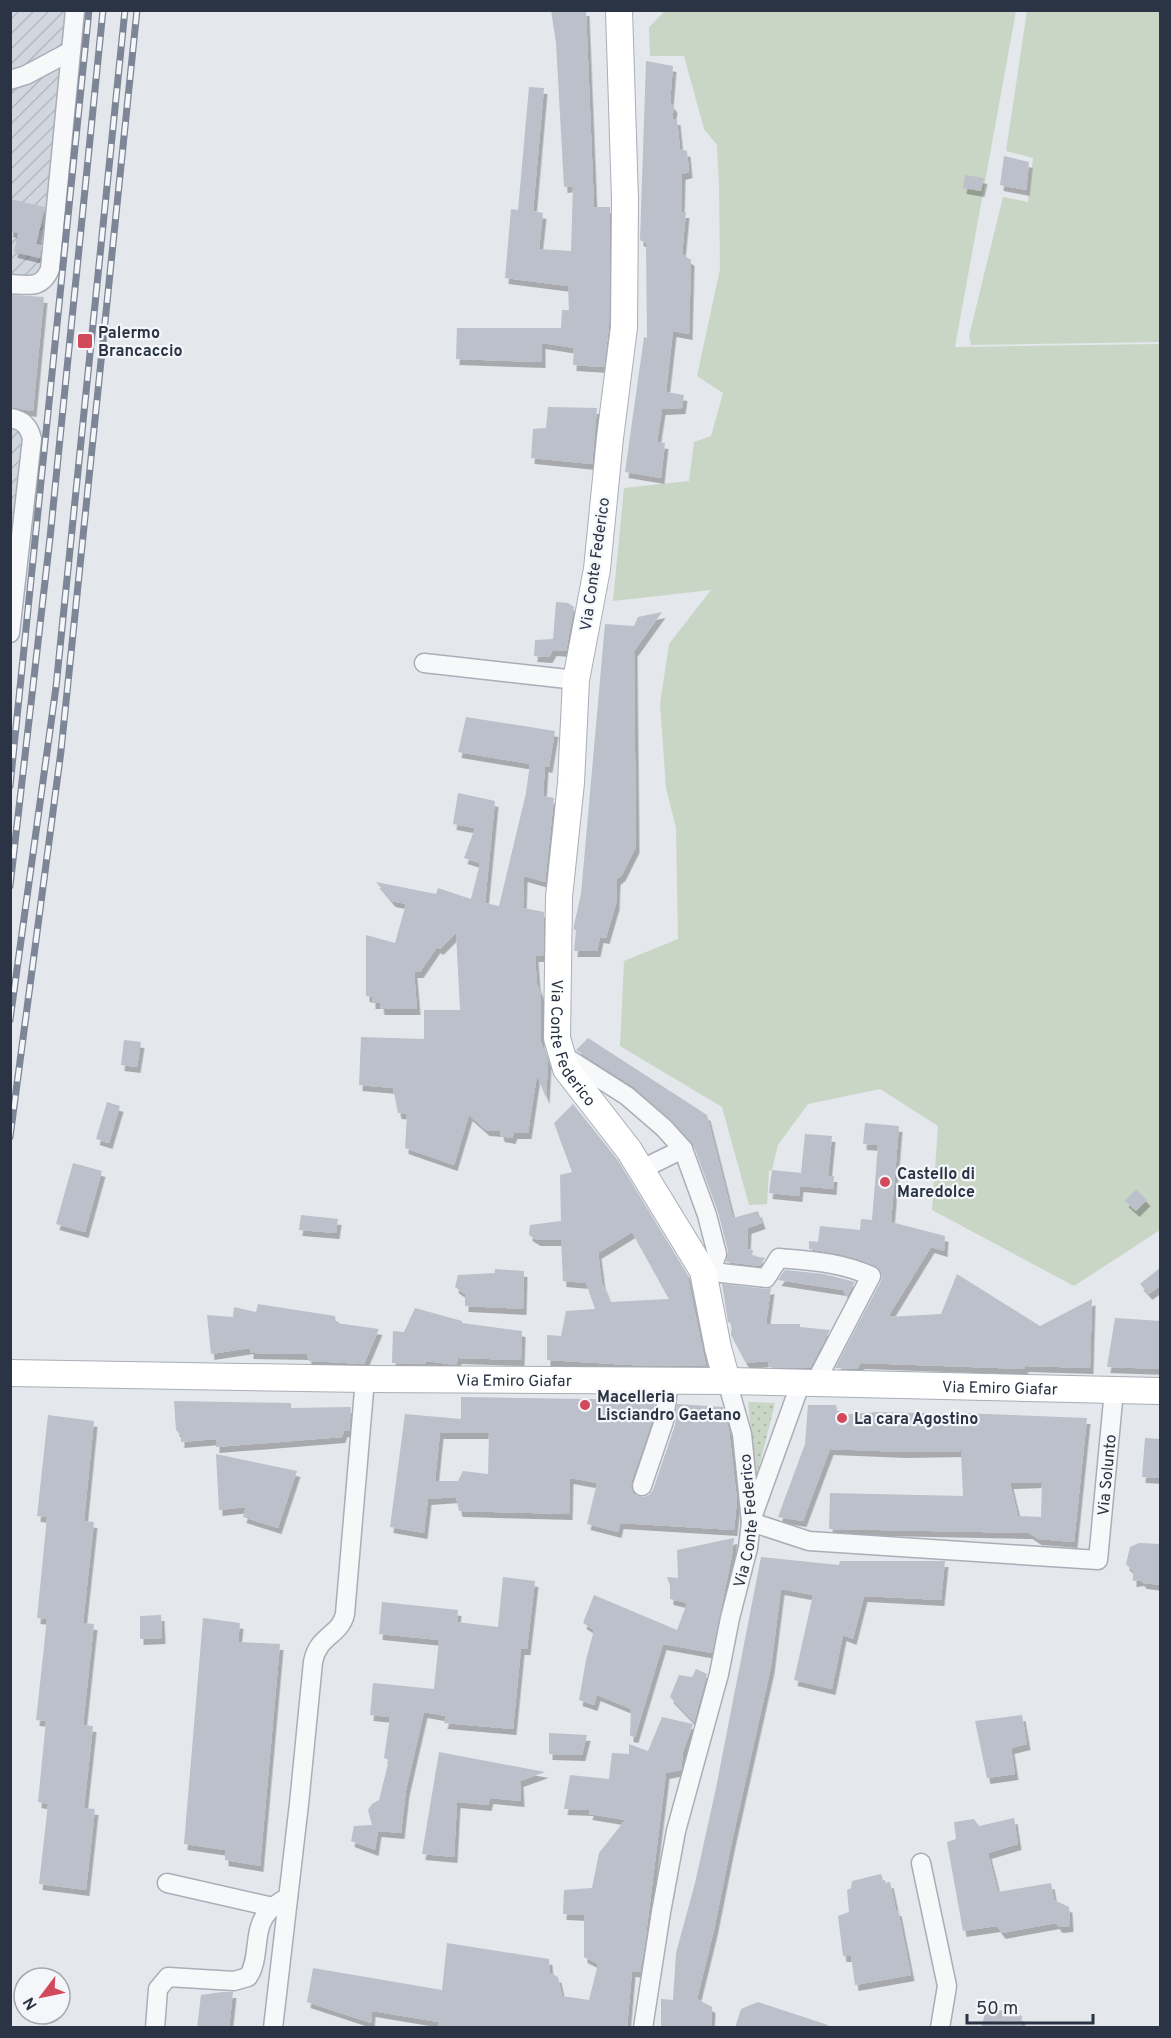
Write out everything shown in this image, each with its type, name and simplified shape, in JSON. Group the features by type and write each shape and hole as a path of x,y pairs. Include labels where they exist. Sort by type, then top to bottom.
{"street":[{"path":"10,284 38,284 45,280 50,269 75,10"},
{"name":"Via Conte Federico","path":"619,10 625,200 624,327 597,569 576,680 571,783 559,897 557,1038 566,1069 629,1150 703,1271 709,1276 718,1348 742,1434 751,1522 748,1548 729,1618 719,1674 676,1831 643,2028"},
{"path":"10,80 26,75 71,51"},
{"path":"10,418 24,423 32,439 10,633"},
{"path":"424,663 576,680"},
{"path":"561,1054 627,1096 664,1128 683,1149 707,1215 717,1254 709,1276"},
{"path":"640,1170 683,1149"},
{"path":"709,1276 721,1273 766,1278 779,1258 826,1262 851,1267 871,1276 808,1383 751,1522"},
{"name":"Via Emiro Giafar","path":"10,1372 365,1379 727,1381 1161,1390"},
{"path":"273,2028 280,1902 299,1804 315,1650 341,1624 345,1614 365,1379"},
{"path":"642,1486 664,1421 669,1381"},
{"name":"Via Solunto","path":"751,1522 809,1541 1098,1560 1114,1389"},
{"path":"921,1863 946,1986 940,2028"},
{"path":"167,1883 280,1902"},
{"path":"155,2028 158,1989 168,1977 234,1981 248,1977 254,1965 263,1919 280,1902"}],"shaded area":[{"path":"10,11 77,11 60,95 40,269 27,277 11,276"},
{"path":"11,427 17,428 26,439 11,590"}],"green space":[{"path":"663,10 1016,11 955,347 1160,344 1160,1230 1074,1286 932,1210 938,1126 880,1089 808,1104 778,1145 772,1170 769,1171 767,1204 749,1205 722,1107 620,1046 624,961 678,939 676,828 666,788 660,704 669,644 711,590 613,601 624,488 689,481 694,442 711,436 723,393 697,376 720,269 717,145 704,129 684,56 650,56 649,27 663,13"},
{"path":"1027,11 1160,11 1160,342 971,345 969,336 1003,197 1028,202 1033,158 1006,151"},
{"path":"748,1402 775,1403 756,1479"}],"building":[{"path":"551,10 586,10 594,207 610,207 609,326 604,367 573,365 574,348 542,343 542,362 456,359 457,328 561,328 562,310 569,310 568,286 505,278 511,209 518,210 529,87 544,88 533,211 543,213 539,249 571,251 573,186 564,187 556,43"},
{"path":"646,61 673,66 670,102 674,107 672,119 677,119 680,149 687,151 689,172 682,174 681,212 686,212 682,254 691,260 689,334 673,331 666,392 684,395 682,408 662,409 657,442 665,443 661,478 625,472 644,337 647,338 646,243 640,240"},
{"path":"1004,156 1029,162 1026,190 1000,185"},
{"path":"965,175 984,178 981,191 963,188"},
{"path":"10,199 45,207 36,244 41,245 40,258 14,252 18,233 10,231"},
{"path":"12,295 44,297 33,411 10,407"},
{"path":"548,407 597,408 592,464 531,458 533,429 546,428"},
{"path":"556,602 568,603 574,607 566,651 553,650 549,657 534,656 535,640 553,639"},
{"path":"662,612 634,651 636,847 622,875 617,879 616,904 606,938 600,937 597,951 574,951 576,930 574,930 574,925 581,894 605,624 634,626 638,617"},
{"path":"466,717 555,731 549,767 545,766 543,796 554,798 545,882 524,876 523,908 544,912 543,956 535,956 537,984 541,995 541,1042 548,1062 546,1098 537,1075 528,1133 514,1133 512,1138 501,1136 500,1131 486,1130 469,1115 454,1165 405,1148 407,1114 398,1113 393,1088 359,1085 361,1037 424,1039 424,1010 460,1010 456,933 440,949 437,947 420,972 414,972 417,1009 381,1009 380,1003 372,1003 372,997 366,996 366,935 395,943 406,904 392,901 376,882 436,894 438,888 471,899 480,863 464,858 475,828 453,824 458,793 495,801 485,903 499,906 526,793 530,764 458,752"},
{"path":"588,1038 707,1115 733,1218 758,1211 762,1223 748,1228 747,1249 753,1250 752,1256 765,1258 760,1266 726,1262 728,1251 718,1212 693,1144 671,1120 634,1087 576,1050"},
{"path":"124,1040 141,1042 137,1067 121,1065"},
{"path":"107,1102 120,1106 109,1143 96,1139"},
{"path":"573,1104 617,1159 687,1274 706,1366 630,1365 547,1360 547,1335 561,1336 566,1311 595,1309 586,1283 563,1281 561,1240 537,1240 529,1235 530,1225 561,1221 560,1175 572,1172 554,1123","holes":["632,1232 669,1299 610,1302 602,1283 598,1253"]},
{"path":"865,1123 899,1126 891,1222 945,1236 944,1251 931,1247 888,1317 941,1314 957,1274 1040,1326 1092,1299 1090,1368 1025,1366 1024,1369 861,1363 857,1369 835,1368 881,1281 882,1275 876,1266 863,1261 809,1249 809,1241 818,1242 820,1226 860,1230 861,1219 872,1220 878,1145 863,1144"},
{"path":"805,1134 832,1136 828,1176 834,1176 833,1189 800,1186 799,1196 769,1193 772,1170 801,1173"},
{"path":"73,1163 102,1171 85,1232 56,1224"},
{"path":"1136,1189 1147,1200 1136,1211 1125,1201"},
{"path":"301,1215 338,1219 336,1233 299,1230"},
{"path":"1161,1267 1161,1285 1149,1294 1140,1284"},
{"path":"495,1269 524,1271 523,1309 465,1306 465,1294 455,1287 458,1275 495,1273"},
{"path":"785,1270 824,1274 855,1282 847,1297 843,1290 778,1280"},
{"path":"722,1284 771,1288 766,1324 800,1324 800,1327 830,1330 810,1368 769,1367 768,1361 746,1363 731,1335 732,1323 728,1322"},
{"path":"258,1304 335,1316 336,1323 379,1329 364,1364 309,1361 307,1354 250,1353 250,1348 211,1354 207,1315 233,1317 234,1307 256,1312"},
{"path":"415,1308 462,1321 462,1323 522,1331 521,1360 458,1358 456,1365 426,1361 426,1364 392,1363 393,1331 404,1332"},
{"path":"1115,1318 1161,1321 1161,1369 1107,1367"},
{"path":"461,1397 655,1400 653,1418 631,1483 633,1493 644,1497 653,1490 675,1425 677,1404 723,1407 729,1431 737,1500 734,1530 620,1523 618,1532 587,1524 597,1483 570,1478 569,1514 459,1511 456,1497 428,1499 424,1533 390,1527 405,1414 461,1419","holes":["440,1433 489,1433 488,1474 463,1471 458,1481 435,1481"]},
{"path":"174,1401 291,1403 291,1408 351,1407 349,1431 344,1431 342,1437 216,1447 216,1439 181,1442 181,1435 176,1430"},
{"path":"808,1405 836,1405 838,1415 877,1412 961,1413 1087,1418 1074,1542 1038,1539 1029,1533 829,1529 830,1493 963,1496 961,1451 903,1452 830,1449 803,1521 778,1517 805,1444","holes":["1042,1482 1041,1517 1018,1516 1010,1483"]},
{"path":"48,1415 94,1421 84,1521 94,1522 83,1623 94,1624 83,1725 93,1726 84,1808 95,1809 86,1890 39,1884 48,1804 38,1802 46,1721 36,1720 47,1619 37,1618 47,1517 37,1516"},
{"path":"1145,1438 1161,1439 1161,1478 1142,1477"},
{"path":"216,1454 297,1471 278,1528 243,1517 246,1507 219,1510"},
{"path":"734,1538 712,1653 663,1644 635,1737 630,1736 631,1709 597,1695 594,1705 579,1700 594,1630 583,1623 594,1595 677,1630 687,1603 670,1599 667,1577 678,1578 677,1550"},
{"path":"1139,1543 1161,1544 1161,1585 1143,1583 1141,1580 1133,1581 1133,1571 1126,1564 1130,1547"},
{"path":"761,1557 839,1565 840,1561 945,1561 941,1600 864,1596 853,1639 843,1635 832,1689 794,1680 813,1595 781,1589 771,1667 697,1999 712,2007 711,2028 661,2028 661,1999 673,2000 676,1953 695,1883 716,1788"},
{"path":"503,1577 535,1581 527,1649 521,1649 513,1729 444,1723 446,1716 424,1712 406,1790 401,1833 378,1831 375,1850 351,1841 354,1826 372,1825 368,1810 379,1800 389,1760 384,1758 390,1717 370,1715 373,1683 434,1689 439,1640 379,1634 382,1602 458,1610 457,1622 498,1627"},
{"path":"161,1615 162,1638 140,1639 140,1616"},
{"path":"203,1618 240,1623 238,1642 280,1644 260,1866 225,1860 225,1850 184,1844"},
{"path":"696,1669 707,1674 694,1722 670,1697 679,1675 692,1677"},
{"path":"1022,1715 1027,1744 1011,1748 1015,1774 987,1778 975,1721"},
{"path":"662,1717 693,1724 683,1752 681,1770 666,1773 645,1943 640,1972 632,1971 627,2028 438,2028 438,2022 372,2011 371,2023 307,2002 313,1968 442,1990 447,1943 549,1959 550,1973 558,1977 562,1996 589,2000 598,1964 584,1957 584,1915 563,1914 564,1890 592,1888 599,1853 625,1820 589,1814 590,1810 564,1809 570,1775 609,1779 612,1753 629,1754 629,1744 648,1751"},
{"path":"549,1733 587,1735 582,1755 549,1754"},
{"path":"439,1752 545,1772 520,1781 521,1801 490,1798 488,1805 457,1802 454,1857 422,1854"},
{"path":"1014,1818 1018,1844 988,1853 998,1892 1051,1883 1054,1900 1069,1907 1070,1926 1059,1927 1056,1923 1002,1933 997,1926 963,1931 947,1842 956,1839 954,1822 974,1819 979,1826"},
{"path":"881,1874 884,1883 890,1882 911,1975 855,1985 851,1956 843,1956 838,1916 849,1912 847,1890 851,1888 852,1881"},
{"path":"233,1992 229,2028 197,2028 201,1995"},
{"path":"758,2002 828,2025 827,2028 735,2028 741,2009"},
{"path":"987,2007 1022,2016 1021,2028 981,2028"}],"railway":[{"path":"10,786 89,10"},
{"path":"10,886 50,538 103,10"},
{"path":"10,1020 56,687 125,10"},
{"path":"10,1137 61,751 137,10"}],"place":[{"name":"Palermo Brancaccio","path":"85,341"},
{"name":"Castello di Maredolce","path":"885,1182"},
{"name":"Macelleria Lisciandro Gaetano","path":"585,1405"},
{"name":"La cara Agostino","path":"842,1418"}]}
